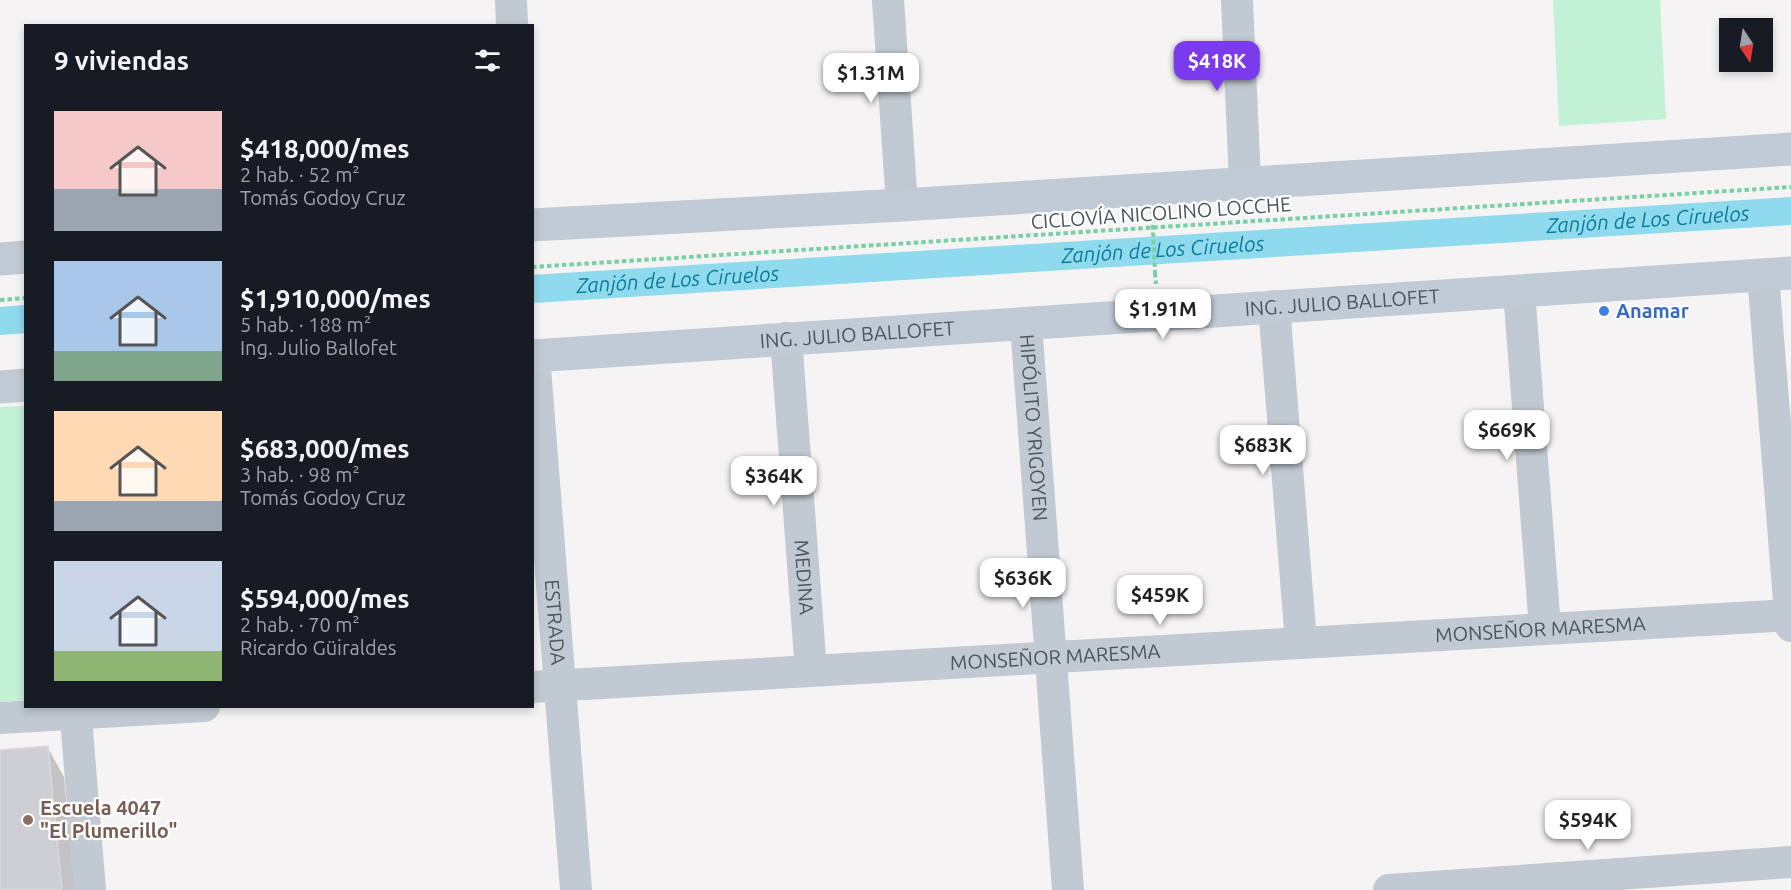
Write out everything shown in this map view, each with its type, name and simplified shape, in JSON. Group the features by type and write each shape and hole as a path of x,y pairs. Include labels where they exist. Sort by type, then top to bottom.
{"street":[{"path":"511,0 512,24"},
{"path":"888,0 902,205"},
{"path":"1237,0 1245,182"},
{"path":"534,225 902,205 1791,149"},
{"path":"0,259 24,257"},
{"path":"1777,274 1791,618"},
{"name":"ING. JULIO BALLOFET","path":"534,356 1777,274"},
{"path":"1519,291 1545,628"},
{"path":"1274,306 1301,642"},
{"name":"HIPÓLITO YRIGOYEN","path":"1026,324 1068,890"},
{"name":"MEDINA","path":"786,338 811,671"},
{"name":"ESTRADA","path":"534,380 547,686 576,890"},
{"path":"0,387 24,385"},
{"name":"MONSEÑOR MARESMA","path":"547,686 1545,628 1791,618"},
{"path":"0,718 75,710 140,708"},
{"path":"75,710 90,890"},
{"path":"1389,890 1791,862"}],"path":[{"name":"CICLOVÍA NICOLINO LOCCHE","path":"534,267 1791,188"},
{"path":"1152,210 1155,273"},
{"path":"0,300 24,298"}],"green space":[{"path":"1553,0 1660,0 1666,119 1559,126"},
{"path":"24,406 24,700 0,702 0,407"}],"building":[{"name":"Escuela 4047 \"El Plumerillo\"","path":"48,746 62,890 0,890 0,750"}],"waterway":[{"name":"Zanjón de Los Ciruelos","path":"534,289 1791,211"},
{"name":"Zanjón de Los Ciruelos","path":"0,321 24,319"}],"place":[{"name":"Anamar","path":"1604,311"},
{"name":"Escuela 4047 \"El Plumerillo\"","path":"28,820"}]}
